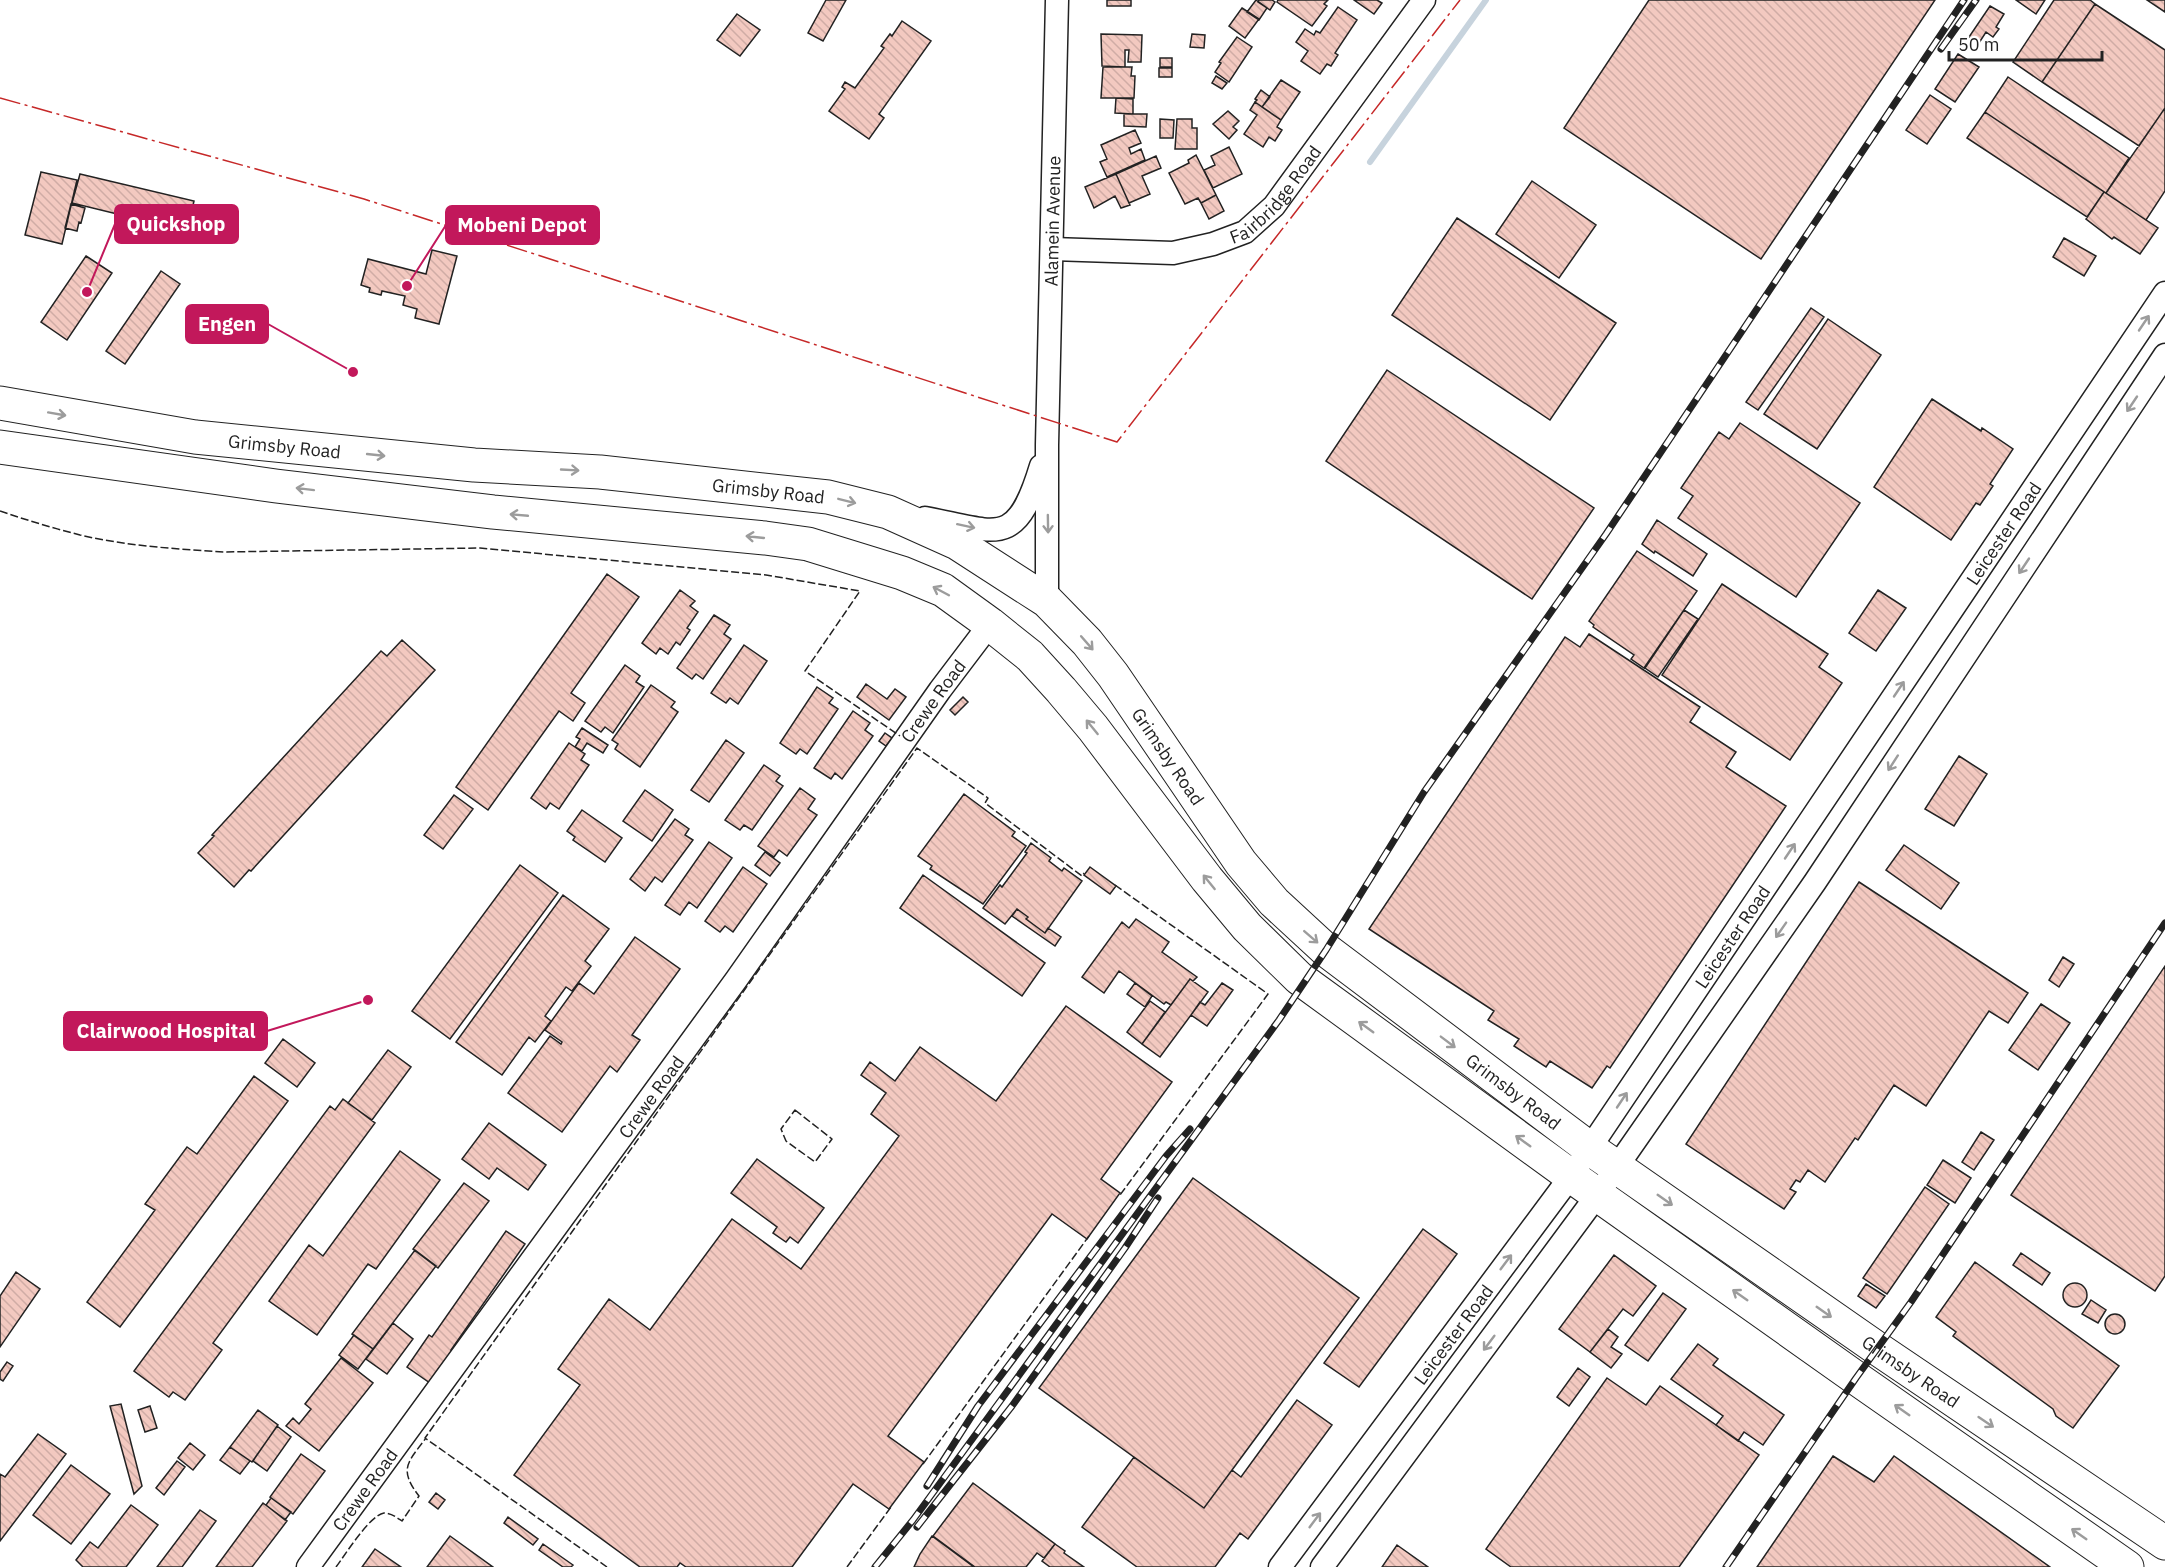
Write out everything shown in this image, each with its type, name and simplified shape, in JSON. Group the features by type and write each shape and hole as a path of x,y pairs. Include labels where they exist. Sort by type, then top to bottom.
{"highway":[{"name":"Grimsby Road","path":"0,403 195,437 474,465 600,472 828,496 888,512 957,543 1047,601 1087,642 1113,675 1241,863 1274,902 1350,969 1589,1148 1878,1349 2165,1543"},
{"name":"Grimsby Road","path":"0,447 299,489 493,512 808,544 902,573 943,590 1030,656 1093,729 1246,927 1299,978 1571,1176 2127,1567"},
{"path":"1246,927 1274,902"}],"street":[{"name":"Alamein Avenue","path":"1047,601 1047,444 1057,0"},
{"name":"Fairbridge Road","path":"1052,249 1173,253 1213,244 1245,232 1275,206 1425,0"},
{"name":"Leicester Road","path":"1280,1567 1571,1176 2165,292"},
{"name":"Leicester Road","path":"1322,1567 1617,1167 1798,905 2165,355"},
{"name":"Alamein Avenue","path":"888,512 982,530 1010,526 1029,503 1047,444"},
{"name":"Crewe Road","path":"308,1567 736,980 940,690 990,624"},
{"path":"1768,884 1798,905"}],"building":[{"path":"826,0 846,0 823,41 808,33"},
{"path":"1107,0 1131,0 1131,6 1107,6"},
{"path":"1256,0 1267,8 1259,20 1247,12"},
{"path":"1259,0 1275,2 1270,10 1258,2"},
{"path":"1278,0 1328,0 1324,4 1327,6 1312,26 1277,2"},
{"path":"1354,0 1377,0 1382,3 1374,14"},
{"path":"1649,0 1935,0 1761,259 1564,128"},
{"path":"2016,0 2045,0 2036,14"},
{"path":"2054,0 2090,0 2095,4 2042,82 2013,62"},
{"path":"2147,0 2165,0 2165,12"},
{"path":"2095,4 2165,50 2165,108 2139,146 2042,82"},
{"path":"1990,6 2004,14 1996,27 1999,29 1993,37 1986,32 1979,43 1969,37"},
{"path":"1338,7 1357,20 1335,53 1338,55 1331,66 1327,64 1320,74 1301,61 1308,51 1296,42 1305,29 1314,35 1316,31 1320,33"},
{"path":"1242,8 1259,19 1245,38 1229,26"},
{"path":"737,14 760,30 740,56 717,40"},
{"path":"902,21 931,41 879,114 884,118 869,139 829,111 845,89 842,87 845,82 855,88 884,48 881,46 890,34 892,36"},
{"path":"1101,34 1142,35 1141,62 1128,62 1129,50 1125,50 1125,67 1102,66"},
{"path":"1192,34 1205,35 1204,48 1190,47"},
{"path":"1237,37 1252,47 1229,82 1215,72 1221,63 1219,62"},
{"path":"1958,54 1979,67 1955,102 1935,89"},
{"path":"1160,58 1172,58 1172,67 1160,67"},
{"path":"1103,67 1132,67 1131,76 1135,76 1134,98 1101,98"},
{"path":"1159,68 1172,68 1172,77 1159,77"},
{"path":"1216,76 1227,83 1222,89 1212,83"},
{"path":"2008,77 2129,158 2106,193 1985,112"},
{"path":"1281,80 1300,92 1281,120 1262,107"},
{"path":"1261,90 1270,97 1262,107 1255,102"},
{"path":"1930,95 1951,109 1927,144 1906,130"},
{"path":"1116,98 1133,99 1133,114 1115,113"},
{"path":"1255,102 1281,120 1277,127 1282,130 1275,141 1269,137 1263,147 1244,134 1257,115 1250,110"},
{"path":"2165,108 2165,191 2146,220 2106,193"},
{"path":"1228,111 1239,121 1233,127 1237,130 1229,139 1213,124"},
{"path":"1985,112 2104,192 2087,217 1967,138"},
{"path":"1124,114 1147,114 1146,127 1124,126"},
{"path":"1160,119 1174,120 1173,138 1160,138"},
{"path":"1177,119 1192,119 1192,128 1197,128 1197,149 1175,149"},
{"path":"1135,130 1141,143 1129,148 1131,154 1141,149 1145,160 1107,177 1100,162 1107,159 1101,145"},
{"path":"1229,147 1242,174 1213,188 1204,170 1215,165 1211,156"},
{"path":"1196,155 1216,195 1201,203 1198,198 1185,204 1169,173 1189,163 1188,160"},
{"path":"1156,156 1161,168 1142,176 1150,194 1129,203 1116,174"},
{"path":"41,172 77,180 62,244 25,235"},
{"path":"80,174 194,201 187,231 72,203"},
{"path":"1116,174 1130,205 1121,208 1115,196 1094,208 1085,187"},
{"path":"1532,181 1596,225 1559,278 1496,234"},
{"path":"2104,192 2158,228 2140,254 2114,237 2112,239 2086,219"},
{"path":"1216,195 1224,211 1209,219 1201,203"},
{"path":"71,204 85,208 77,231 65,228"},
{"path":"1457,218 1616,323 1550,420 1392,315"},
{"path":"2064,238 2096,256 2084,276 2053,257"},
{"path":"432,250 457,256 439,324 415,318 417,309 403,305 405,296 382,291 381,295 369,292 370,288 361,285 368,259 426,274"},
{"path":"86,256 112,273 67,340 41,322"},
{"path":"161,271 180,284 125,364 106,351"},
{"path":"1811,308 1824,317 1758,410 1746,402"},
{"path":"1828,319 1881,355 1817,449 1764,414"},
{"path":"1387,370 1594,508 1532,599 1326,461"},
{"path":"1932,399 2013,449 1990,484 1993,486 1980,505 1976,503 1951,540 1874,487"},
{"path":"1740,423 1860,503 1796,597 1678,518 1693,496 1681,488 1719,432 1729,439"},
{"path":"1657,520 1707,554 1693,576 1642,544"},
{"path":"1637,551 1697,591 1644,668 1631,659 1634,655 1593,627 1594,625 1589,621"},
{"path":"607,574 639,597 571,693 585,703 573,721 559,711 488,810 456,787"},
{"path":"1722,584 1828,654 1819,667 1842,683 1790,760 1662,675"},
{"path":"680,590 695,601 690,606 698,612 687,628 690,630 680,645 676,642 668,654 660,648 656,654 642,643"},
{"path":"1878,590 1906,608 1876,651 1849,633"},
{"path":"1684,610 1698,619 1658,677 1645,668"},
{"path":"714,615 730,625 724,634 731,639 703,679 696,674 692,679 677,668"},
{"path":"1589,634 1700,707 1690,722 1736,752 1726,767 1786,806 1610,1068 1607,1066 1592,1088 1550,1061 1546,1067 1514,1046 1519,1039 1488,1020 1494,1011 1369,929 1565,637 1580,647"},
{"path":"402,640 435,670 234,887 198,853 381,651 387,656"},
{"path":"744,645 767,661 738,704 730,698 726,703 711,693"},
{"path":"625,665 640,676 636,682 644,687 613,733 605,727 601,732 585,721"},
{"path":"866,684 887,699 895,689 906,697 889,720 857,697"},
{"path":"651,685 675,702 671,707 678,712 640,767 615,749 618,744 612,740"},
{"path":"817,687 833,698 829,703 838,709 807,754 800,749 796,754 780,743"},
{"path":"963,697 968,702 955,715 950,710"},
{"path":"853,711 870,723 865,730 873,736 842,779 835,773 831,779 814,768"},
{"path":"582,728 608,745 603,753 587,743 582,751 575,747 580,739 576,737"},
{"path":"885,733 892,738 886,746 879,741"},
{"path":"726,740 744,753 709,802 691,790"},
{"path":"569,743 585,754 581,760 589,765 559,809 550,803 546,809 531,798"},
{"path":"1959,756 1987,774 1954,826 1925,809"},
{"path":"764,765 780,776 776,781 783,786 752,830 744,825 740,830 725,820"},
{"path":"800,788 815,799 808,809 817,815 787,856 779,850 774,857 758,846"},
{"path":"645,790 673,810 652,841 623,821"},
{"path":"964,794 1015,832 1012,836 1026,846 983,904 930,869 932,866 918,856"},
{"path":"454,795 473,809 443,849 424,835"},
{"path":"582,810 622,838 605,862 573,840 575,837 567,831"},
{"path":"675,819 689,829 685,835 693,840 662,882 655,877 645,891 630,879"},
{"path":"709,842 732,858 697,908 689,902 680,915 665,905"},
{"path":"1031,843 1051,858 1049,861 1062,871 1064,868 1082,881 1045,933 1017,909 1005,924 983,908 1000,885 1002,887 1027,853 1025,852"},
{"path":"1904,845 1959,883 1941,909 1886,870"},
{"path":"765,852 780,863 770,876 755,865"},
{"path":"520,865 558,893 450,1039 412,1011"},
{"path":"743,867 767,884 733,932 725,926 720,932 705,921"},
{"path":"1090,867 1116,886 1110,894 1084,875"},
{"path":"923,875 1045,963 1022,996 900,908"},
{"path":"1859,882 2028,993 2008,1023 1989,1011 1926,1106 1894,1085 1858,1140 1855,1138 1825,1182 1808,1170 1800,1182 1796,1180 1790,1189 1796,1192 1784,1209 1686,1144"},
{"path":"563,895 609,929 585,961 591,966 572,991 566,987 545,1016 551,1021 535,1042 529,1037 502,1075 456,1042"},
{"path":"1017,909 1045,933 1048,928 1061,937 1055,946 1012,916"},
{"path":"1136,919 1169,942 1162,952 1197,977 1193,981 1190,979 1171,1005 1166,1002 1164,1004 1119,971 1104,993 1082,977 1122,922 1129,928"},
{"path":"635,937 680,969 632,1035 640,1040 617,1072 610,1066 562,1132 508,1093 550,1036 561,1044 562,1042 545,1030 579,983 594,994"},
{"path":"2063,957 2074,964 2059,987 2049,980"},
{"path":"2165,966 2165,1276 2155,1291 2011,1195"},
{"path":"1190,979 1208,992 1160,1057 1142,1044"},
{"path":"1135,983 1152,996 1145,1007 1127,994"},
{"path":"1222,983 1233,990 1207,1026 1191,1015 1200,1002 1205,1005"},
{"path":"1150,1001 1165,1012 1142,1044 1127,1032"},
{"path":"2041,1004 2070,1023 2038,1070 2009,1050"},
{"path":"1066,1006 1172,1082 1101,1179 1120,1193 1087,1239 1052,1214 888,1436 924,1462 889,1509 853,1484 792,1567 686,1567 680,1563 677,1567 640,1567 514,1475 580,1385 558,1369 609,1299 650,1330 732,1219 801,1269 899,1136 871,1114 886,1093 861,1075 870,1062 895,1081 920,1047 996,1101"},
{"path":"283,1039 315,1063 297,1087 265,1063"},
{"path":"388,1050 411,1067 372,1120 348,1103"},
{"path":"254,1076 288,1101 120,1327 87,1302 155,1210 145,1204 187,1147 197,1154"},
{"path":"343,1099 375,1123 213,1343 222,1350 185,1400 173,1392 169,1397 134,1371 330,1106 335,1110"},
{"path":"489,1123 546,1165 528,1190 497,1168 489,1179 462,1159"},
{"path":"1981,1132 1994,1140 1974,1170 1962,1162"},
{"path":"400,1151 440,1180 376,1269 368,1264 317,1335 269,1301 309,1245 323,1256"},
{"path":"757,1159 824,1208 798,1243 790,1237 786,1242 773,1233 777,1227 731,1193"},
{"path":"1943,1160 1971,1178 1955,1203 1927,1185"},
{"path":"1193,1178 1359,1298 1204,1508 1039,1388"},
{"path":"464,1183 489,1201 438,1268 413,1249"},
{"path":"1925,1187 1949,1204 1887,1294 1863,1278"},
{"path":"1423,1229 1457,1254 1359,1387 1324,1363"},
{"path":"506,1231 525,1244 430,1383 407,1367 429,1335 432,1337"},
{"path":"415,1250 436,1266 373,1349 352,1334"},
{"path":"2021,1253 2050,1273 2042,1285 2013,1265"},
{"path":"1614,1255 1656,1286 1633,1316 1623,1309 1590,1352 1559,1329"},
{"path":"1975,1262 2119,1366 2073,1428 2056,1416 2053,1409 1953,1336 1956,1332 1936,1317"},
{"path":"16,1272 40,1289 0,1347 0,1296"},
{"path":"2075,1283 2083,1287 2087,1295 2083,1303 2075,1307 2067,1303 2063,1295 2067,1287"},
{"path":"1866,1284 1885,1296 1876,1308 1858,1296"},
{"path":"1663,1293 1686,1309 1648,1361 1625,1345"},
{"path":"2091,1300 2106,1310 2098,1323 2082,1314"},
{"path":"2115,1314 2122,1317 2125,1324 2122,1331 2115,1334 2108,1331 2105,1324 2108,1317"},
{"path":"393,1323 413,1339 387,1374 366,1359"},
{"path":"1608,1329 1618,1337 1611,1347 1622,1354 1611,1368 1590,1352"},
{"path":"354,1335 373,1349 358,1369 339,1355"},
{"path":"1698,1344 1718,1359 1713,1365 1784,1415 1763,1445 1744,1432 1738,1441 1716,1425 1723,1416 1671,1379"},
{"path":"341,1358 373,1383 319,1451 286,1426 293,1418 299,1424 311,1409 305,1404"},
{"path":"7,1362 13,1366 3,1381 0,1379 0,1372"},
{"path":"1578,1368 1590,1377 1569,1406 1557,1397"},
{"path":"1607,1378 1646,1405 1660,1386 1759,1455 1679,1567 1511,1567 1486,1549"},
{"path":"1297,1400 1332,1425 1248,1539 1240,1533 1215,1567 1137,1567 1082,1527 1134,1457 1204,1508 1232,1470 1241,1477"},
{"path":"121,1404 142,1486 134,1494 110,1406"},
{"path":"150,1406 157,1428 145,1432 138,1410"},
{"path":"258,1410 278,1425 252,1462 230,1447"},
{"path":"277,1426 291,1437 267,1471 253,1461"},
{"path":"38,1434 66,1454 0,1541 0,1474 5,1477"},
{"path":"190,1443 205,1455 193,1470 178,1458"},
{"path":"230,1447 250,1461 240,1474 220,1460"},
{"path":"301,1454 325,1471 293,1514 270,1497"},
{"path":"1833,1456 1874,1482 1894,1456 2050,1567 1757,1567"},
{"path":"177,1461 185,1467 164,1495 156,1488"},
{"path":"71,1465 110,1494 71,1544 33,1515"},
{"path":"973,1483 1055,1544 1044,1558 1037,1553 1026,1567 975,1567 933,1536"},
{"path":"436,1493 445,1500 438,1509 429,1502"},
{"path":"271,1498 291,1512 285,1520 266,1505"},
{"path":"263,1503 287,1521 252,1567 216,1567"},
{"path":"131,1505 158,1525 126,1567 83,1567 76,1560 90,1542 98,1548"},
{"path":"200,1510 216,1521 182,1567 157,1567"},
{"path":"508,1517 538,1539 533,1545 504,1523"},
{"path":"450,1536 493,1567 427,1567"},
{"path":"932,1536 974,1567 914,1567"},
{"path":"543,1544 573,1565 563,1567 539,1550"},
{"path":"1055,1544 1084,1567 1050,1567 1042,1561"},
{"path":"1397,1545 1428,1567 1382,1567"},
{"path":"375,1549 401,1567 362,1567"}],"waterway":[{"path":"1370,162 1486,0"}],"railway":[{"path":"875,1567 913,1520 1279,1020 1326,950 1424,792 1606,534 1964,0"},
{"path":"1941,49 1976,0"},
{"path":"1726,1567 1911,1302 2165,923"},
{"path":"927,1486 978,1406 1166,1156 1190,1129"},
{"path":"917,1527 1012,1406 1158,1198"}],"fence":[{"path":"0,511 80,535 170,548 224,552 480,548 766,575 860,591 805,671 900,736"},
{"path":"607,1567 425,1438 917,748 988,798 985,803 1082,876 1084,873"},
{"path":"1115,885 1268,994 1120,1195"},
{"path":"795,1110 832,1139 815,1162 786,1141 781,1129 795,1110"},
{"path":"923,1464 1089,1236"},
{"path":"336,1567 351,1545 378,1515 389,1514 402,1521 419,1496 409,1479 408,1466 414,1453 426,1438"},
{"path":"847,1567 891,1507"}],"power":[{"path":"0,98 364,199 1117,442 1460,0"}],"place":[{"name":"Mobeni Depot","path":"407,286"},
{"name":"Quickshop","path":"87,292"},
{"name":"Engen","path":"353,372"},
{"name":"Clairwood Hospital","path":"368,1000"}]}
